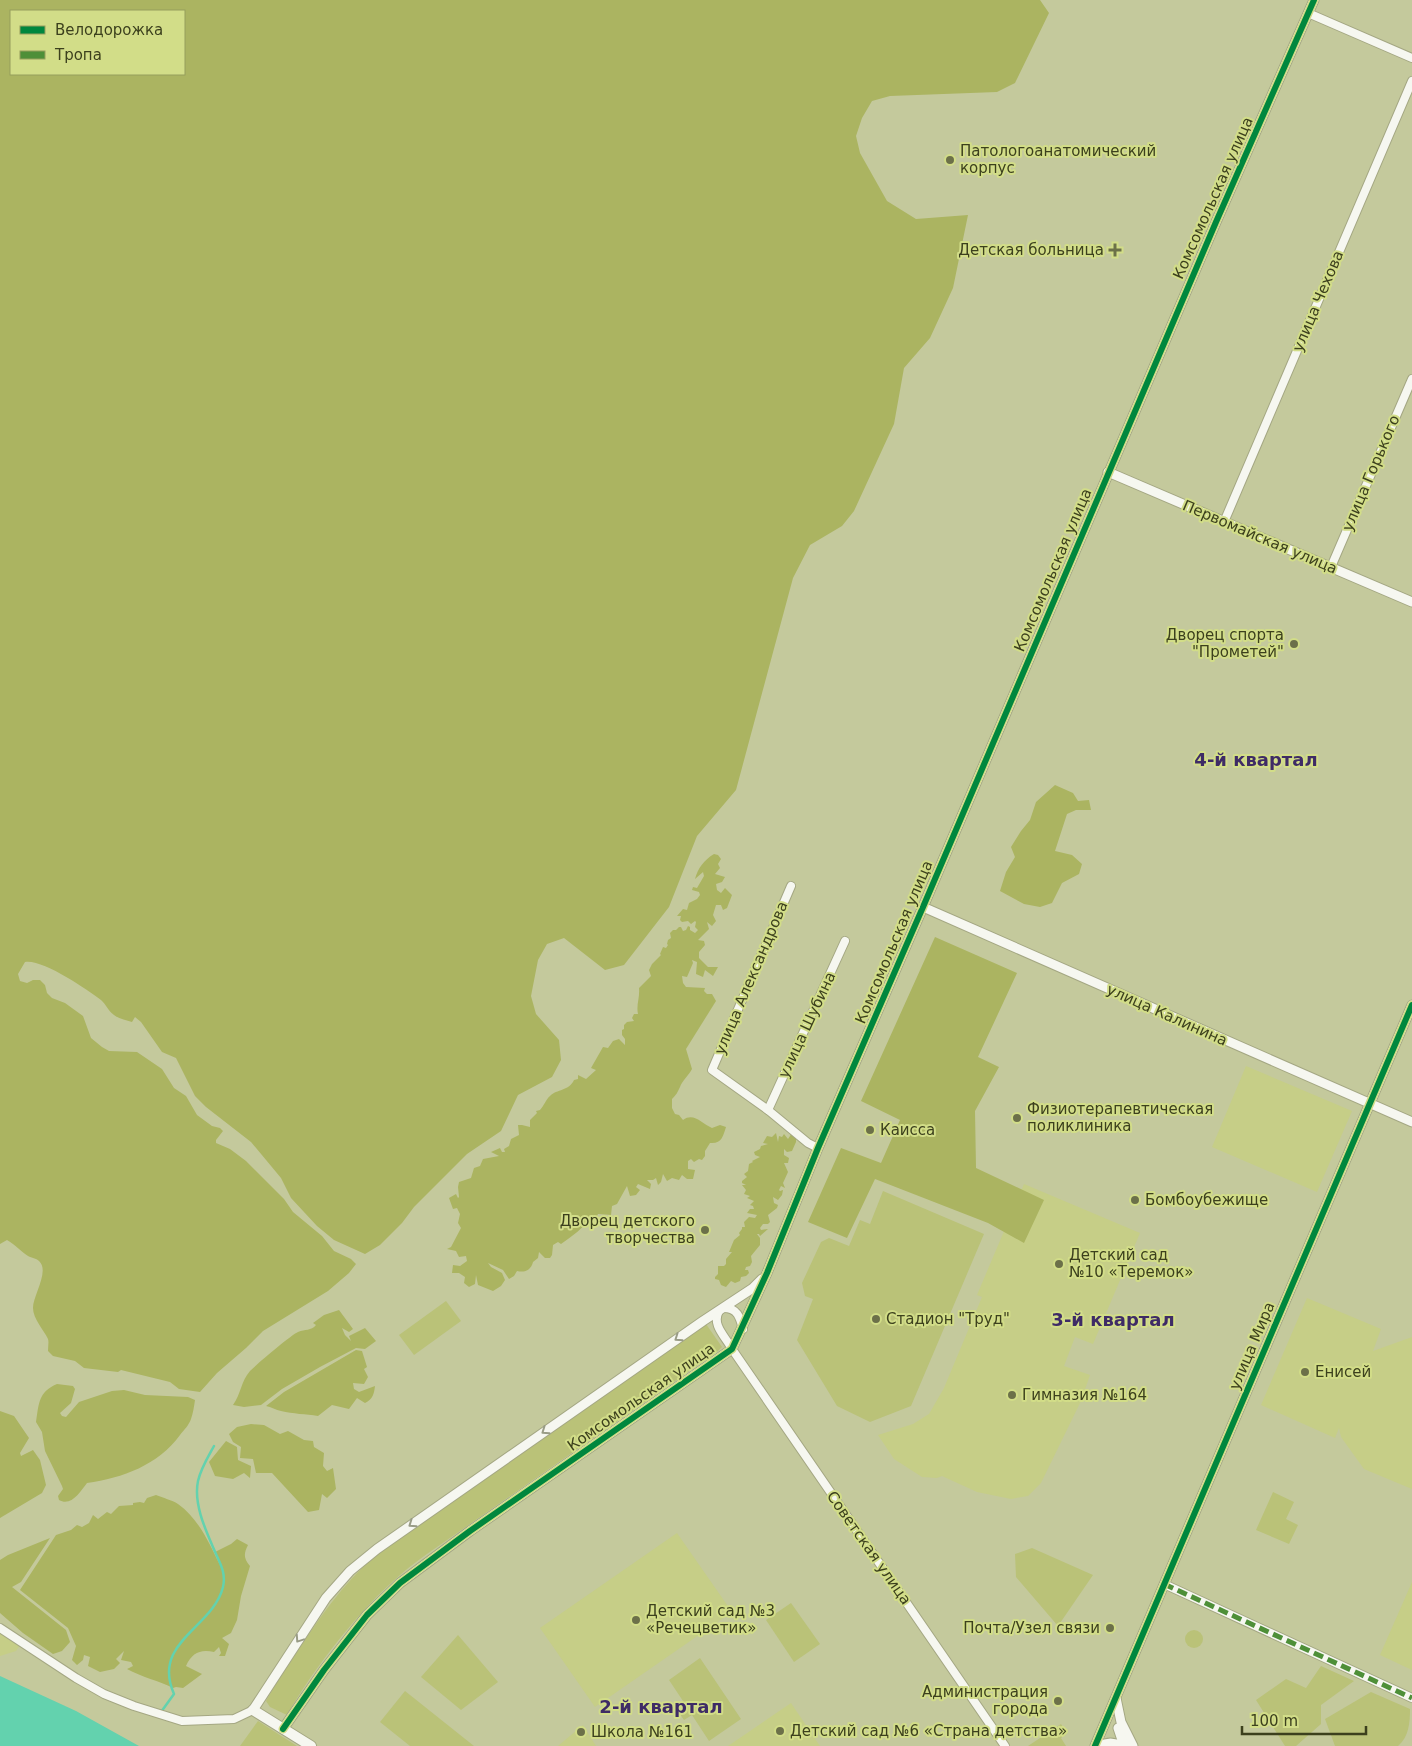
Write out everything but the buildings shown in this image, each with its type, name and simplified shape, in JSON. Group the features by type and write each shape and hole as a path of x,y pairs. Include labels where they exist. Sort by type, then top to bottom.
{"main road":[{"path":"253,1710 311,1746"}],"street":[{"name":"Комсомольская улица","path":"283,1729 324,1670 367,1615 400,1582 732,1349 767,1273 818,1148 923,908 1108,472 1314,0"},
{"path":"1308,13 1412,58"},
{"name":"улица Чехова","path":"1224,522 1412,81"},
{"name":"улица Горького","path":"1331,567 1412,380"},
{"name":"Первомайская улица","path":"1108,472 1412,602"},
{"name":"улица Александрова","path":"768,1110 712,1070 791,886"},
{"name":"улица Калинина","path":"923,908 1412,1122"},
{"name":"улица Шубина","path":"768,1110 845,941"},
{"name":"улица Мира","path":"1095,1746 1412,1005"},
{"path":"768,1110 808,1143 818,1148"},
{"name":"Комсомольская улица","path":"253,1710 326,1598 350,1571 377,1549 753,1288 767,1273"},
{"path":"722,1310 728,1308 736,1311 742,1329"},
{"name":"Советская улица","path":"722,1310 716,1316 717,1324 732,1349 1005,1746"},
{"path":"1164,1584 1412,1698"},
{"path":"0,1628 76,1678 104,1694 134,1706 182,1721 234,1719 253,1710"},
{"path":"1116,1696 1115,1714 1122,1746"},
{"path":"1116,1696 1121,1722 1133,1746"},
{"path":"1100,1746 1113,1743 1122,1746"}],"shaded area":[{"path":"0,0 1040,0 1049,13 1015,83 997,92 890,96 872,101 862,118 856,136 860,153 887,201 916,219 968,215 953,288 930,338 904,368 894,424 854,511 842,526 810,545 793,578 736,790 697,836 669,907 624,965 605,970 564,938 547,944 538,960 531,996 536,1014 559,1040 561,1060 552,1077 518,1095 501,1131 467,1154 414,1207 402,1223 380,1245 365,1254 334,1240 317,1226 291,1198 281,1178 251,1142 206,1107 195,1096 176,1058 162,1052 141,1022 135,1017 132,1022 118,1018 101,1000 64,976 42,965 25,962 18,974 20,981 27,983 33,980 40,980 52,998 65,1003 83,1016 91,1038 102,1047 109,1051 137,1052 162,1069 174,1088 186,1096 197,1115 212,1126 223,1131 216,1140 216,1143 230,1149 246,1161 284,1199 293,1212 322,1236 334,1251 351,1259 356,1264 349,1273 328,1291 263,1331 217,1373 200,1392 179,1389 170,1382 121,1370 118,1372 84,1368 75,1361 53,1356 48,1351 48,1339 33,1312 42,1277 42,1265 38,1260 28,1256 7,1240 0,1244"},
{"path":"1055,785 1073,793 1078,801 1089,800 1091,810 1076,810 1067,814 1055,851 1072,855 1082,864 1079,874 1062,883 1052,903 1040,907 1024,904 1000,891 1006,872 1015,857 1011,847 1030,820 1036,802"},
{"path":"714,854 718,855 721,859 718,864 720,868 715,874 725,877 722,882 716,884 717,890 721,893 725,888 732,895 727,908 723,910 721,905 716,905 713,915 716,921 712,926 707,922 709,929 698,940 704,941 705,945 699,952 699,958 708,967 718,967 713,976 705,970 703,977 696,974 697,962 692,960 693,963 687,977 682,976 686,987 705,988 704,991 707,994 712,994 716,1001 686,1049 692,1069 672,1099 672,1108 675,1114 679,1115 683,1120 691,1117 712,1128 720,1125 726,1127 723,1136 720,1141 710,1143 702,1160 699,1159 694,1162 691,1159 688,1161 688,1169 695,1170 693,1179 687,1179 682,1175 679,1180 672,1178 667,1181 663,1174 658,1185 656,1178 647,1180 651,1184 650,1189 638,1184 636,1187 640,1190 636,1195 630,1196 627,1186 617,1204 612,1206 611,1215 598,1214 595,1220 591,1217 582,1228 561,1244 558,1242 553,1245 550,1258 545,1258 539,1252 538,1258 529,1269 517,1271 509,1279 503,1270 488,1263 491,1267 502,1273 505,1280 501,1286 493,1291 478,1285 476,1275 475,1284 469,1287 464,1283 465,1277 459,1273 452,1273 453,1265 460,1266 467,1261 466,1256 459,1257 456,1251 447,1249 451,1247 461,1228 458,1223 460,1214 457,1208 453,1209 449,1198 456,1194 459,1197 459,1182 471,1178 474,1168 480,1166 483,1159 499,1156 491,1152 500,1148 502,1152 505,1152 504,1149 509,1146 511,1139 519,1135 518,1125 530,1127 530,1120 550,1096 572,1084 574,1080 578,1079 578,1075 586,1079 596,1070 591,1068 603,1047 608,1048 613,1041 619,1039 625,1045 625,1039 622,1035 624,1025 627,1022 634,1021 632,1018 634,1014 638,1014 639,988 651,976 649,970 661,955 663,947 666,948 668,945 668,940 671,938 670,933 679,927 683,931 686,930 688,926 695,933 698,930 695,927 695,921 691,924 688,921 682,922 680,920 681,916 677,916 683,909 687,910 689,903 700,895 699,892 692,890 693,887 697,888 704,876 703,872 695,879 696,875 704,862"},
{"path":"935,937 1017,973 978,1057 999,1067 975,1111 976,1168 1044,1200 1024,1243 988,1223 875,1179 847,1238 808,1222 841,1148 881,1163 900,1120 861,1101"},
{"path":"1246,1066 1352,1111 1317,1192 1212,1147"},
{"path":"776,1133 778,1142 779,1136 782,1137 784,1134 788,1139 792,1133 796,1137 792,1151 787,1152 784,1149 784,1155 789,1158 788,1163 784,1163 788,1172 783,1183 785,1188 781,1186 779,1190 783,1190 782,1195 778,1200 773,1197 774,1203 778,1205 777,1208 768,1215 770,1222 763,1224 760,1228 761,1230 768,1229 760,1236 757,1234 760,1238 760,1245 751,1256 752,1262 750,1266 746,1267 745,1270 748,1270 749,1273 741,1277 740,1281 735,1283 731,1281 726,1287 721,1285 719,1280 715,1279 718,1274 718,1266 726,1264 726,1259 732,1252 729,1252 734,1240 740,1235 742,1227 745,1227 744,1222 749,1217 755,1218 757,1215 747,1213 750,1209 754,1209 750,1205 754,1201 747,1198 750,1196 744,1194 746,1190 742,1185 746,1185 742,1181 747,1177 744,1174 748,1171 749,1164 760,1157 755,1155 754,1152 760,1149 761,1146 768,1144 763,1143 767,1136 772,1137"},
{"name":"Гимназия №164","path":"1024,1184 1140,1233 1093,1344 1075,1337 1064,1366 1090,1375 1081,1401 1041,1483 1028,1496 1011,1499 977,1492 942,1476 937,1478 922,1477 894,1459 878,1435 913,1424 929,1414 944,1388 982,1297 977,1295"},
{"name":"Стадион \"Труд\"","path":"883,1191 984,1234 911,1406 870,1422 837,1406 797,1340 813,1299 805,1296 802,1283 821,1242 829,1238 849,1246 860,1220 870,1224"},
{"path":"1307,1298 1381,1329 1373,1351 1412,1337 1412,1489 1364,1469 1341,1437 1339,1428 1335,1438 1261,1405"},
{"path":"446,1301 461,1321 414,1355 399,1335"},
{"path":"339,1310 353,1329 349,1332 342,1328 345,1335 351,1341 349,1336 365,1328 376,1341 365,1349 356,1348 320,1367 282,1389 261,1405 244,1407 233,1405 245,1379 254,1367 294,1334 312,1328 316,1325 313,1323 324,1315"},
{"path":"706,1324 722,1347 718,1351 409,1568 369,1605 338,1640 287,1715 270,1707 266,1701 317,1623 336,1597 370,1560 384,1548"},
{"path":"356,1350 362,1351 367,1367 364,1369 368,1377 364,1384 353,1383 354,1389 359,1392 375,1386 370,1400 365,1403 357,1398 349,1409 332,1405 318,1416 279,1411 266,1406 284,1392"},
{"path":"57,1384 73,1386 75,1389 71,1403 60,1413 66,1417 79,1402 112,1391 124,1390 145,1395 188,1397 195,1400 189,1423 161,1454 126,1474 87,1483 75,1498 63,1502 59,1500 58,1496 63,1489 62,1486 45,1451 42,1432 36,1422 40,1399 46,1391"},
{"path":"0,1411 14,1416 29,1438 20,1453 21,1456 33,1450 40,1460 46,1485 42,1493 0,1518"},
{"path":"251,1424 264,1425 280,1434 288,1431 304,1440 313,1441 314,1447 324,1453 323,1466 327,1471 333,1468 336,1489 327,1498 322,1494 319,1510 308,1512 272,1473 256,1473 253,1459 240,1458 241,1447 233,1442 229,1434 237,1427"},
{"path":"226,1441 237,1447 238,1460 251,1466 250,1478 244,1473 233,1479 215,1476 209,1462"},
{"path":"1273,1492 1294,1502 1286,1519 1298,1525 1289,1544 1256,1530"},
{"path":"156,1495 178,1504 192,1517 203,1532 220,1565 215,1552 237,1539 248,1545 245,1556 250,1566 241,1596 237,1620 231,1633 222,1638 229,1644 225,1656 219,1656 221,1653 219,1647 214,1652 205,1651 194,1655 186,1666 202,1674 183,1688 173,1688 127,1669 133,1666 131,1662 121,1660 124,1651 116,1659 120,1663 114,1669 100,1672 88,1666 90,1657 84,1655 83,1660 77,1665 72,1660 76,1646 68,1628 20,1590 56,1535 71,1530 77,1525 82,1527 89,1523 93,1515 98,1519 107,1512 111,1514 119,1506 144,1503 147,1498"},
{"name":"Детский сад №3 «Речецветик»","path":"677,1533 732,1612 595,1707 540,1628"},
{"path":"50,1538 21,1582 12,1587 66,1630 70,1642 62,1651 53,1654 23,1633 0,1613 0,1560"},
{"path":"1032,1548 1093,1575 1058,1626 1016,1577 1015,1554"},
{"path":"1412,1582 1412,1670 1380,1655"},
{"path":"791,1603 820,1644 794,1662 766,1620"},
{"path":"1190,1630 1198,1630 1203,1635 1201,1646 1190,1648 1185,1643 1185,1635"},
{"path":"0,1632 20,1645 16,1651 0,1656"},
{"path":"458,1635 498,1682 461,1710 421,1677"},
{"path":"700,1658 741,1719 709,1741 692,1715 684,1720 675,1707 683,1701 669,1680"},
{"path":"1321,1666 1354,1681 1321,1705 1321,1724 1296,1746 1285,1746 1256,1700 1286,1679 1306,1688"},
{"path":"0,1676 76,1711 139,1746 0,1746"},
{"path":"405,1691 474,1746 410,1746 380,1722"},
{"path":"1371,1692 1410,1709 1409,1724 1405,1738 1398,1746 1335,1746 1325,1719"},
{"name":"Детский сад №6 «Страна детства»","path":"791,1703 820,1746 728,1746"},
{"path":"258,1721 297,1746 240,1746"},
{"path":"1061,1724 1067,1733 1061,1738 1066,1746 1028,1746"},
{"name":"Школа №161","path":"583,1725 596,1746 558,1746"}],"waterway":[{"path":"161,1712 174,1694 169,1676 171,1661 177,1648 208,1614 217,1601 223,1587 223,1570 205,1528 197,1500 199,1476 214,1446"}],"marked path":[{"path":"1164,1584 1412,1698"}],"cycle path":[{"path":"283,1729 324,1670 367,1615 400,1583 470,1531 732,1349 767,1273 818,1148 1216,222 1314,0"},
{"path":"1095,1746 1412,1005"}],"place":[{"name":"Патологоанатомический корпус","path":"950,160"},
{"name":"Детская больница","path":"1115,250"},
{"name":"Дворец спорта \"Прометей\"","path":"1294,644"},
{"name":"Физиотерапевтическая поликлиника","path":"1017,1118"},
{"name":"Каисса","path":"870,1130"},
{"name":"Бомбоубежище","path":"1135,1200"},
{"name":"Дворец детского творчества","path":"705,1230"},
{"name":"Детский сад №10 «Теремок»","path":"1059,1264"},
{"name":"Стадион \"Труд\"","path":"876,1319"},
{"name":"Енисей","path":"1305,1372"},
{"name":"Гимназия №164","path":"1012,1395"},
{"name":"Детский сад №3 «Речецветик»","path":"636,1620"},
{"name":"Почта/Узел связи","path":"1110,1628"},
{"name":"Администрация города","path":"1058,1701"},
{"name":"Детский сад №6 «Страна детства»","path":"780,1731"},
{"name":"Школа №161","path":"581,1732"}],"district":[{"name":"4-й квартал","path":"1256,759"},
{"name":"3-й квартал","path":"1113,1319"},
{"name":"2-й квартал","path":"661,1706"}]}
